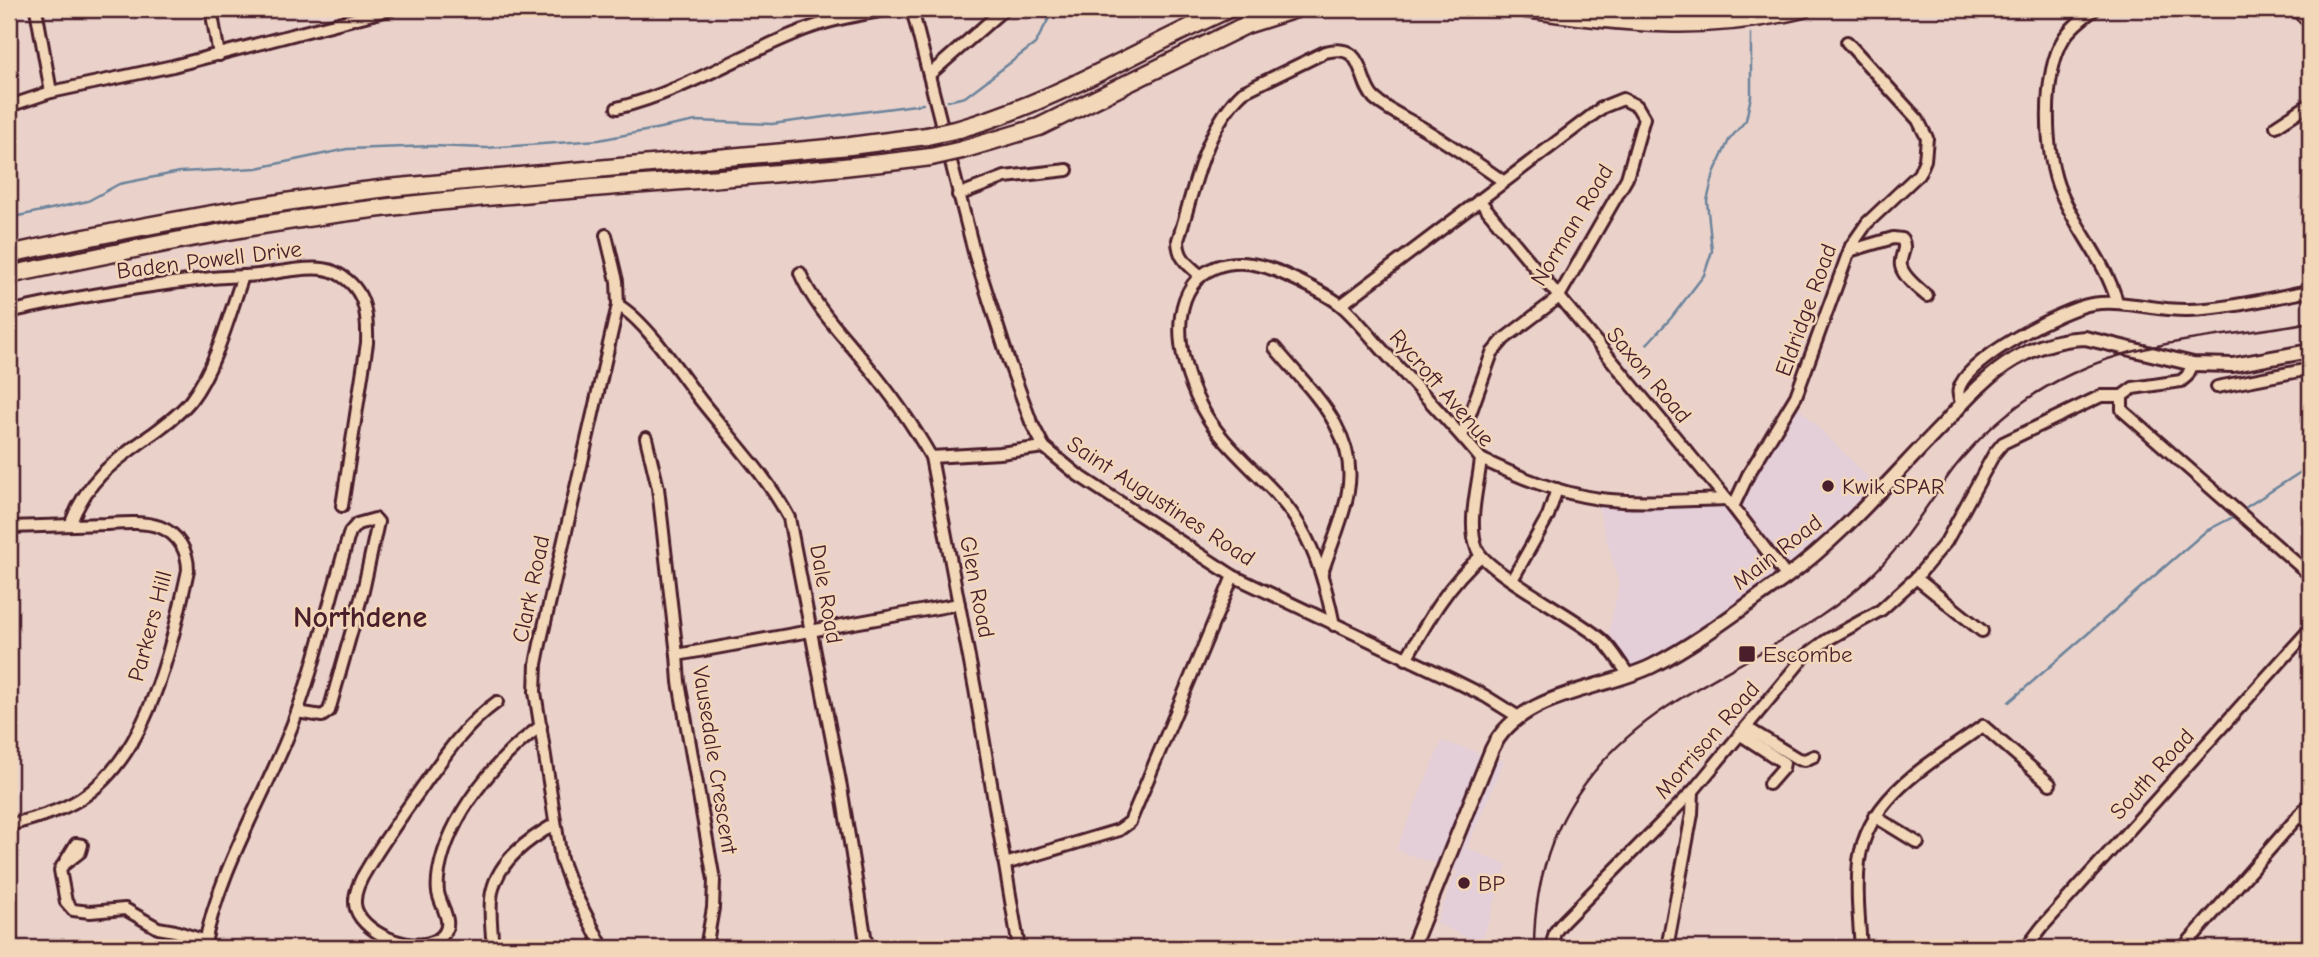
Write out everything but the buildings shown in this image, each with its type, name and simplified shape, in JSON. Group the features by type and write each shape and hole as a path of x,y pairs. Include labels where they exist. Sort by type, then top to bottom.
{"highway":[{"path":"9,254 183,218 328,195 850,146 927,136 994,119 1052,96 1229,9"},
{"path":"9,275 226,232 347,213 931,157 1040,127 1246,24 1296,9"},
{"path":"1526,9 1680,25 1771,17 1803,9"}],"main road":[{"name":"Main Road","path":"1412,948 1492,749 1504,728 1517,716 1556,699 1649,667 1787,577 1842,528 1962,404 2013,360 2030,351 2069,339 2085,338 2193,364 2233,365 2310,351"}],"street":[{"path":"36,9 51,92"},
{"path":"211,9 219,55"},
{"path":"9,106 51,92 219,55 392,9"},
{"path":"617,108 654,97 798,32 833,21 891,9"},
{"name":"Saint Augustines Road","path":"912,9 975,256 1009,362 1031,422 1044,447 1078,475 1233,576 1485,695 1517,716"},
{"path":"930,74 1004,9"},
{"path":"2095,9 2068,33 2053,63 2048,96 2051,153 2061,195 2110,278 2117,302"},
{"path":"2295,9 2310,23"},
{"name":"Eldridge Road","path":"1729,503 1745,482 1796,396 1857,235 1919,174 1927,151 1927,138 1918,120 1847,42"},
{"path":"1334,625 1322,573 1306,536 1287,506 1224,440 1202,409 1194,391 1181,344 1181,317 1192,286 1201,276 1182,259 1178,251 1178,240 1215,130 1243,92 1325,52 1339,51 1350,54 1363,71 1368,88 1376,100 1503,181 1341,305"},
{"name":"Norman Road","path":"1462,436 1488,361 1497,346 1558,298 1627,178 1644,118 1637,106 1623,99 1603,107 1503,181"},
{"path":"2276,126 2306,107 2310,121"},
{"path":"1479,164 1489,192"},
{"path":"958,195 1005,177 1068,170"},
{"name":"Saxon Road","path":"1479,200 1787,577"},
{"name":"Clark Road","path":"603,948 566,874 555,824 535,692 536,664 618,305 618,281 606,235"},
{"path":"1849,251 1898,237 1905,248 1901,261 1902,270 1927,296"},
{"name":"Rycroft Avenue","path":"1201,276 1217,265 1233,262 1262,264 1341,305 1481,459 1473,527 1481,556"},
{"name":"Baden Powell Drive","path":"9,312 207,278 318,268 331,271 349,282 364,303 367,313 367,343 342,506"},
{"name":"Glen Road","path":"800,273 818,307 865,363 919,435 931,457 960,604 1019,948"},
{"path":"69,525 77,505 94,480 173,418 191,400 207,373 243,276"},
{"path":"1962,404 1958,391 1964,380 1997,350 2049,319 2078,307 2117,302 2187,310 2310,291"},
{"name":"Dale Road","path":"618,305 631,315 654,341 783,506 789,518 841,787 867,948"},
{"path":"1275,348 1339,429 1349,455 1348,493 1322,573"},
{"name":"Morrison Road","path":"1551,948 1555,932 1563,922 1693,791 1805,656 1826,640 1881,610 1916,578 1946,542 1994,454 2003,443 2101,396 2122,396 2133,388 2181,381 2193,364"},
{"path":"2217,387 2310,369"},
{"path":"2122,396 2122,411 2310,575"},
{"path":"646,438 658,488 677,655"},
{"path":"931,457 1044,447"},
{"path":"1481,459 1530,482 1597,498 1729,503"},
{"path":"1512,580 1548,516 1557,489"},
{"path":"62,866 60,874 63,894 74,910 117,912 125,909 158,928 175,931 205,945 228,875 297,712 350,532 357,524 375,519 378,522 377,533 329,711 322,716 297,712"},
{"name":"Parkers Hill","path":"9,527 132,523 160,527 169,532 188,557 188,569 169,646 152,699 134,738 122,756 99,783 79,799 9,825"},
{"path":"1406,659 1440,603 1467,568 1481,556 1497,570 1604,641 1628,674"},
{"path":"1005,864 1119,830 1130,822 1233,576"},
{"path":"1916,578 1982,631"},
{"name":"Vausedale Crescent","path":"706,948 713,908 714,880 679,682 677,655 960,604"},
{"name":"South Road","path":"2026,948 2310,629"},
{"path":"497,702 478,718 453,746 395,826 365,873 355,896 356,909 367,925 384,937 421,944 434,942 444,935 447,917 437,883 451,832 475,793 514,749 541,726"},
{"path":"1861,948 1860,861 1867,829 1887,799 1983,726 2050,783"},
{"path":"1744,732 1798,759 1805,760 1814,756"},
{"path":"1744,732 1784,763 1769,784"},
{"path":"1667,948 1692,814 1693,791"},
{"path":"2183,948 2310,803"},
{"path":"2300,815 2310,824"},
{"path":"1874,816 1918,843"},
{"path":"492,937 492,891 499,874 520,848 555,824"}],"shaded area":[{"path":"1797,406 1875,484 1822,537 1777,575 1648,663 1631,665 1607,641 1619,584 1597,503 1725,505"},
{"path":"1442,741 1504,761 1467,848 1507,865 1484,935 1475,941 1436,923 1457,871 1396,850"}],"waterway":[{"path":"948,101 965,97 1035,44 1054,9"},
{"path":"1647,344 1704,275 1712,251 1707,201 1714,173 1729,140 1746,120 1751,96 1751,34"},
{"path":"9,218 88,201 119,184 180,172 257,168 347,149 433,146 486,148 599,140 696,121 772,124 923,104"},
{"path":"2245,508 2310,466"},
{"path":"2009,702 2206,531 2233,517"}],"railway":[{"path":"1534,948 1536,910 1553,841 1568,810 1587,781 1610,754 1637,729 1667,707 1797,631 1857,589 1894,552 1955,467 1993,426 2054,382 2100,362 2189,340 2310,322"}],"place":[{"name":"Kwik SPAR","path":"1828,486"},
{"name":"Escombe","path":"1747,654"},
{"name":"BP","path":"1464,883"}],"district":[{"name":"Northdene","path":"360,617"}]}
